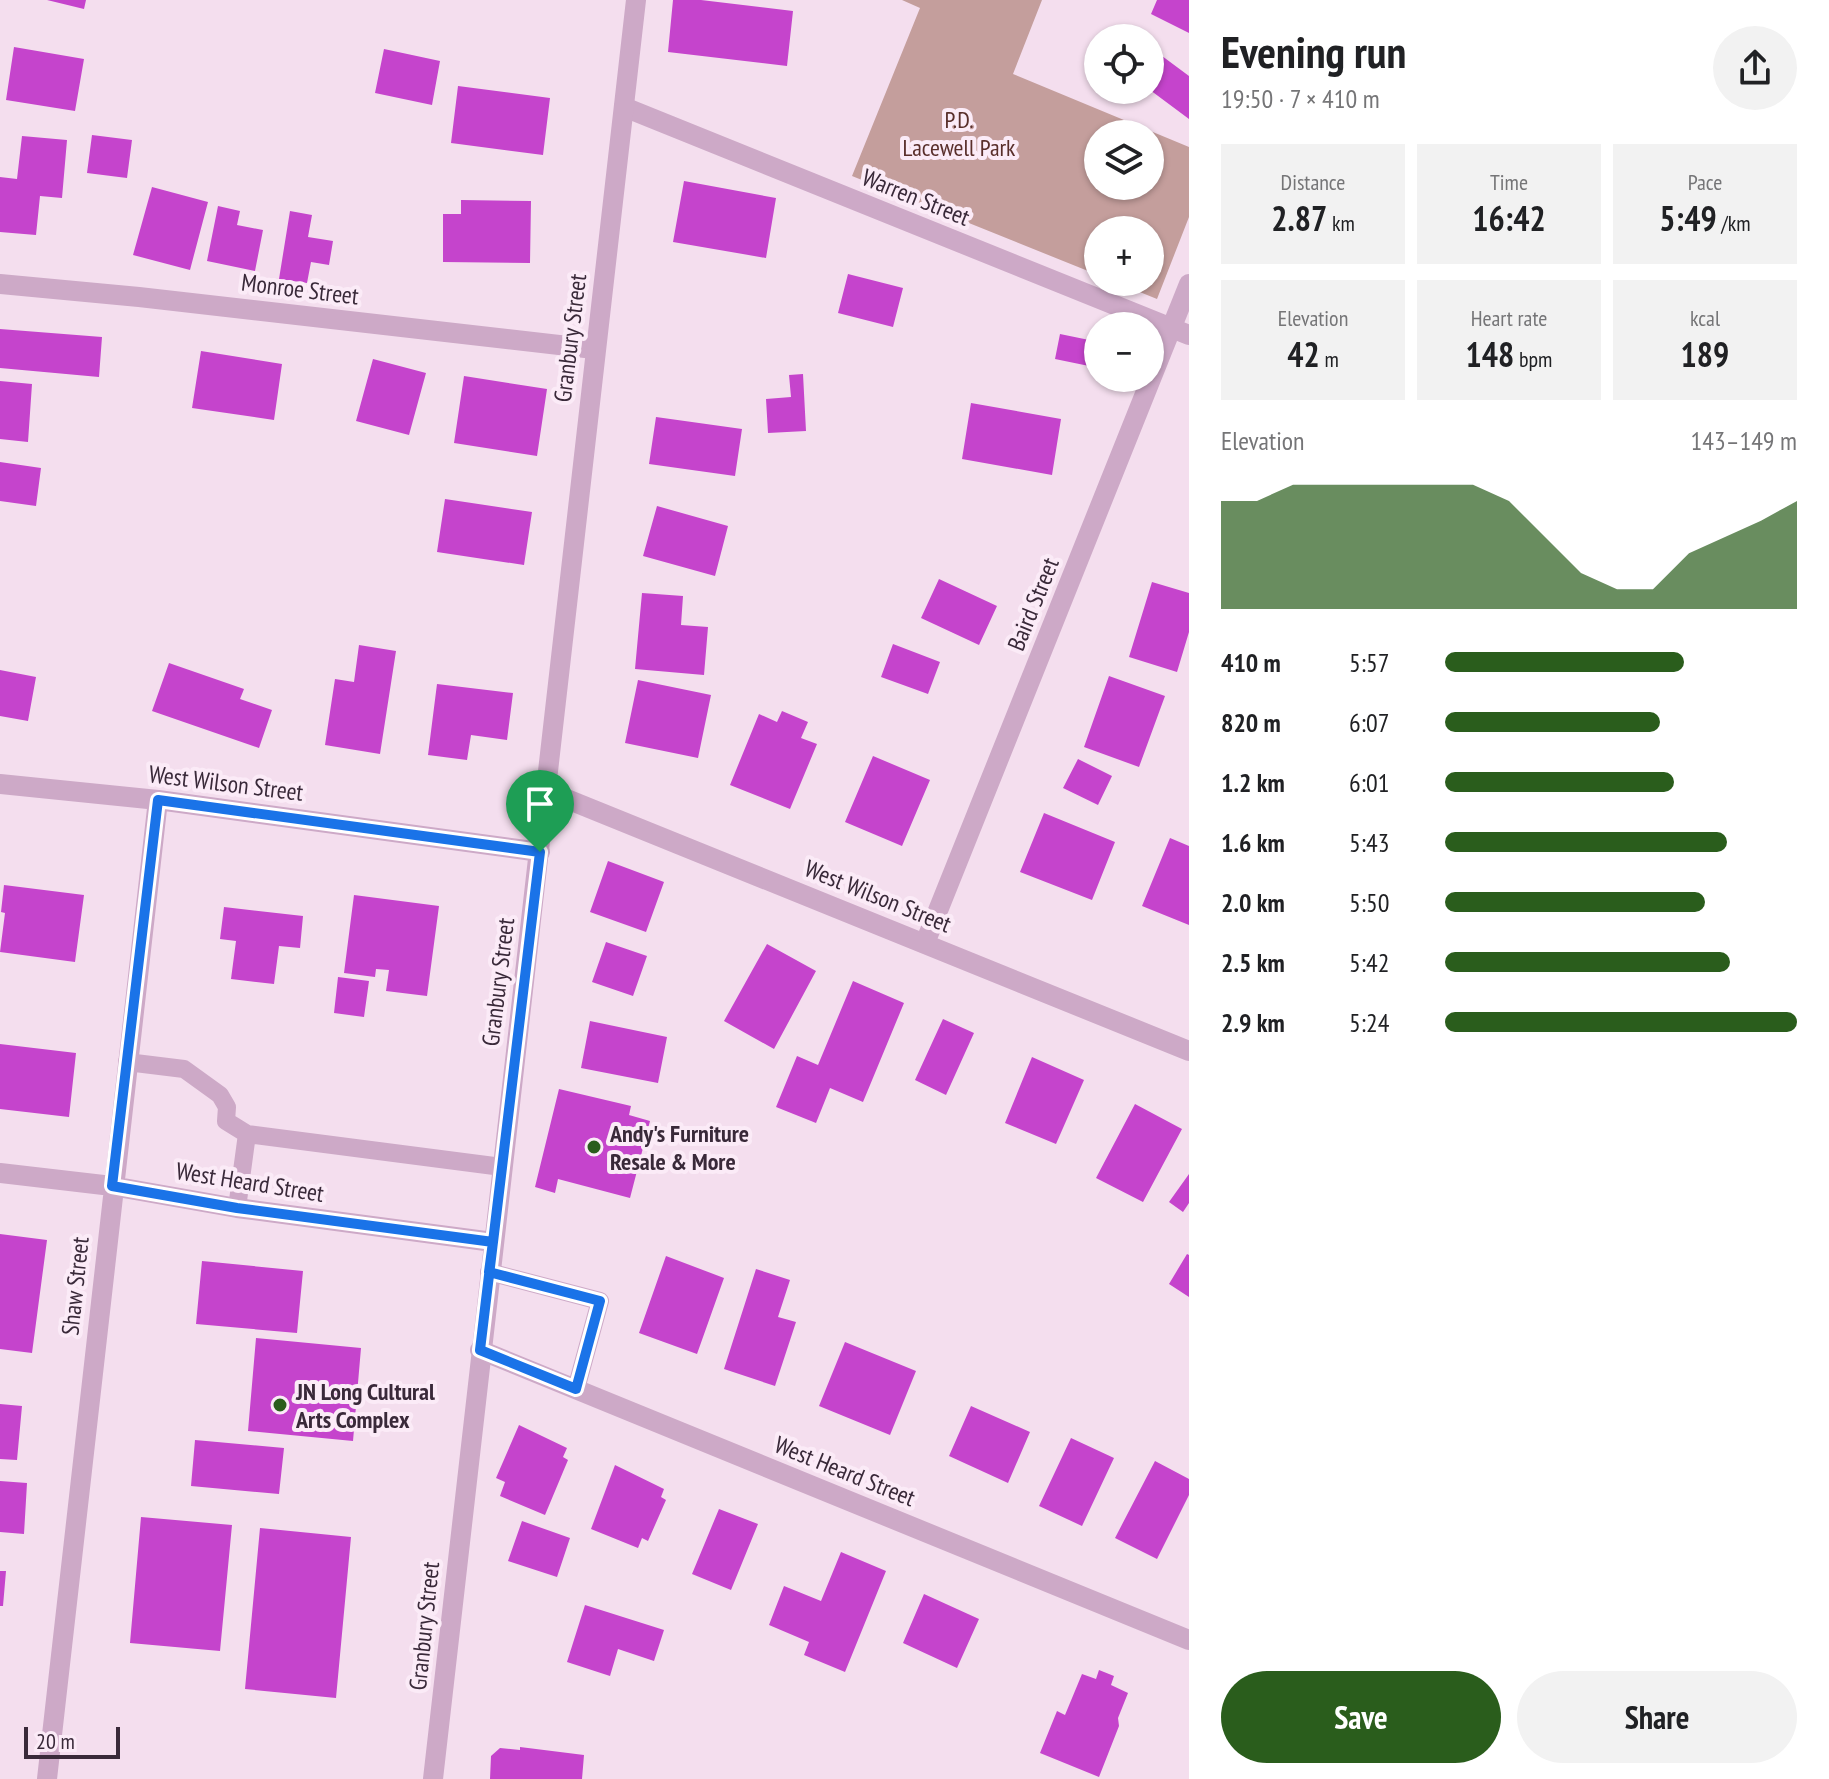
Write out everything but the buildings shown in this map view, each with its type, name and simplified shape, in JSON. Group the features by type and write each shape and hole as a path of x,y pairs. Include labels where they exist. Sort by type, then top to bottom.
{"street":[{"name":"Granbury Street","path":"433,1779 636,0"},
{"name":"Warren Street","path":"624,107 1180,331"},
{"name":"Monroe Street","path":"0,284 594,349"},
{"name":"Baird Street","path":"925,943 1180,331 1189,284"},
{"name":"West Wilson Street","path":"0,784 158,800 540,852"},
{"name":"West Wilson Street","path":"547,791 1189,1051"},
{"name":"Shaw Street","path":"47,1779 158,800"},
{"name":"West Heard Street","path":"0,1173 112,1186 237,1208 493,1242"},
{"name":"West Heard Street","path":"480,1350 1189,1640"}],"lane":[{"path":"127,1062 184,1069 220,1095 227,1107 226,1121 247,1134 502,1167"},
{"path":"237,1208 247,1134"},
{"path":"489,1272 600,1301 576,1389"}],"green space":[{"name":"P.D. Lacewell Park","path":"902,0 1042,0 1013,74 1124,120 1084,120 1084,200 1164,200 1164,137 1189,147 1189,217 1164,281 1164,216 1084,216 1084,269 852,176 920,8"}],"place":[{"name":"Andy's Furniture Resale & More","path":"594,1147"},
{"name":"JN Long Cultural Arts Complex","path":"280,1405"}],"route":[{"path":"540,852 158,800 112,1186 237,1208 493,1242 489,1272 480,1350 576,1389 600,1301 489,1272 493,1242 540,852"}]}
